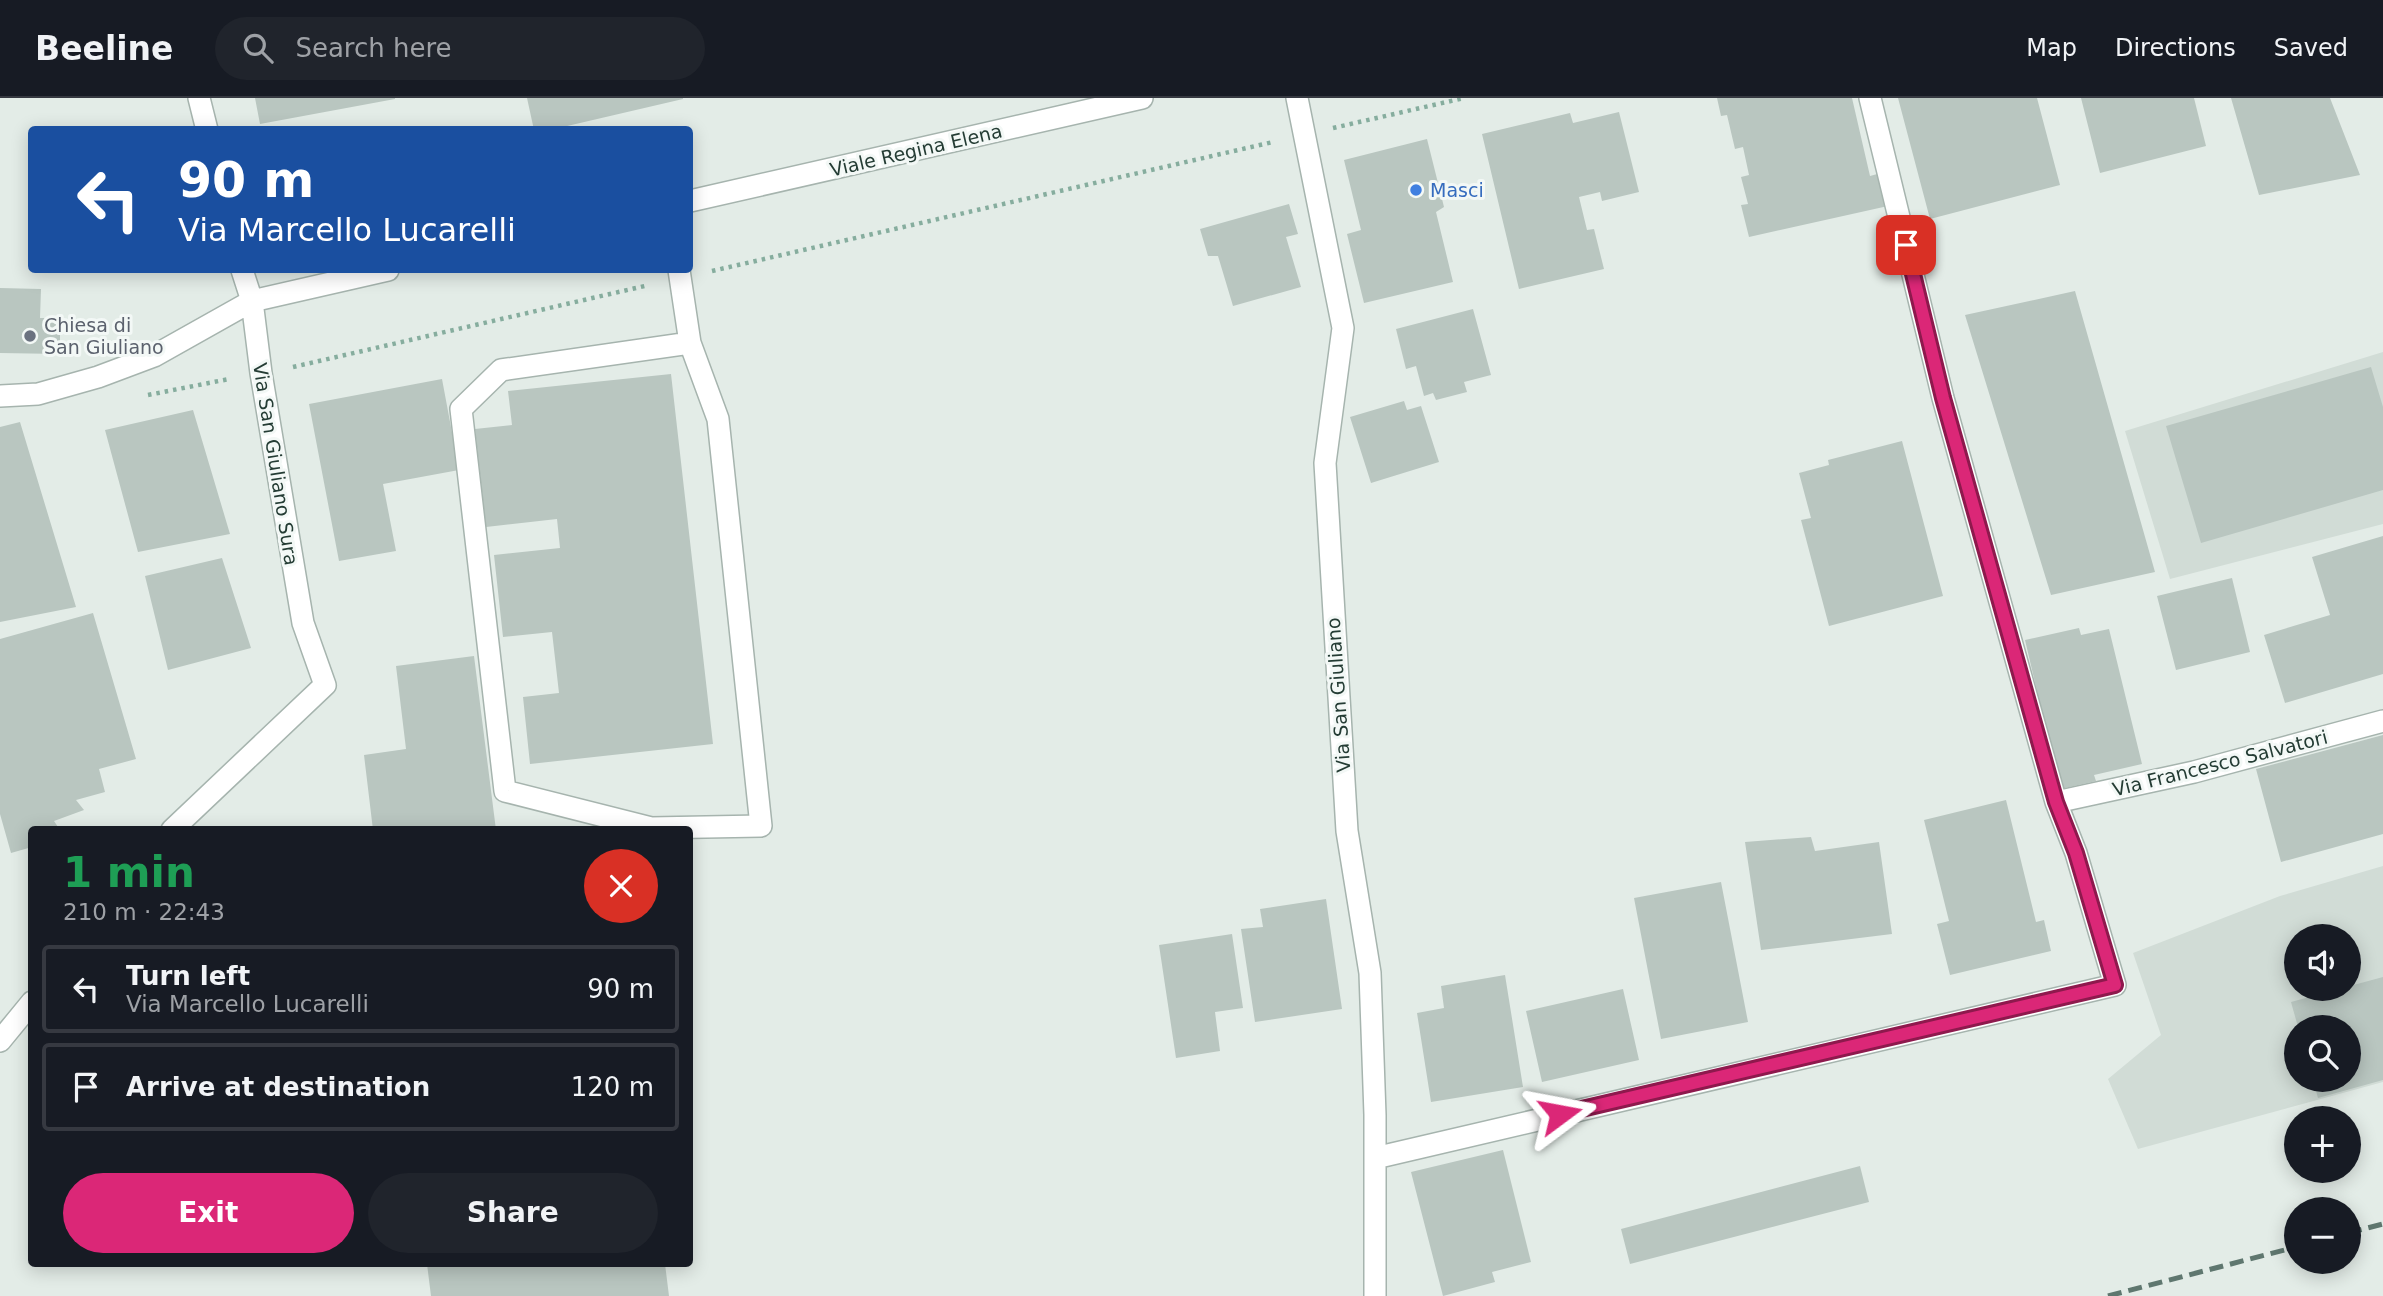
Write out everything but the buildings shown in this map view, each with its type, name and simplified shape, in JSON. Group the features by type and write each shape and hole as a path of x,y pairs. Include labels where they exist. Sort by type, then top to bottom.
{"street":[{"path":"200,98 206,126"},
{"name":"Viale Regina Elena","path":"693,200 1142,98"},
{"name":"Via San Giuliano","path":"1297,98 1343,327 1325,463 1347,831 1370,972 1375,1158 1375,1296"},
{"path":"1375,1158 2115,985 2076,853 2056,802 1943,398 1870,98"},
{"path":"243,273 252,301"},
{"path":"0,396 38,394 109,373 154,356 252,301 375,273"},
{"path":"679,274 690,343 718,419 761,826 693,827"},
{"name":"Via San Giuliano Sura","path":"176,826 325,685 303,623 252,301"},
{"path":"642,826 505,791 461,409 501,370 690,343"},
{"name":"Via Francesco Salvatori","path":"2056,802 2194,772 2383,721"},
{"path":"0,1041 28,1007"}],"path":[{"path":"693,271 1464,98"},
{"path":"299,365 679,274"}],"shaded area":[{"path":"2383,352 2383,524 2170,579 2125,431"},
{"path":"2383,866 2383,1082 2361,1088 2361,1015 2284,1015 2284,1092 2346,1092 2295,1106 2284,1106 2284,1109 2138,1149 2108,1079 2161,1035 2133,953 2280,896"}],"railway":[{"path":"2361,1230 2383,1224"},
{"path":"2108,1296 2284,1250"}],"place":[{"name":"Masci","path":"1416,190"},
{"name":"Chiesa di San Giuliano","path":"30,336"}],"route":[{"path":"1560,1114 2115,985 2076,853 2056,802 1943,398 1906,245"}]}
